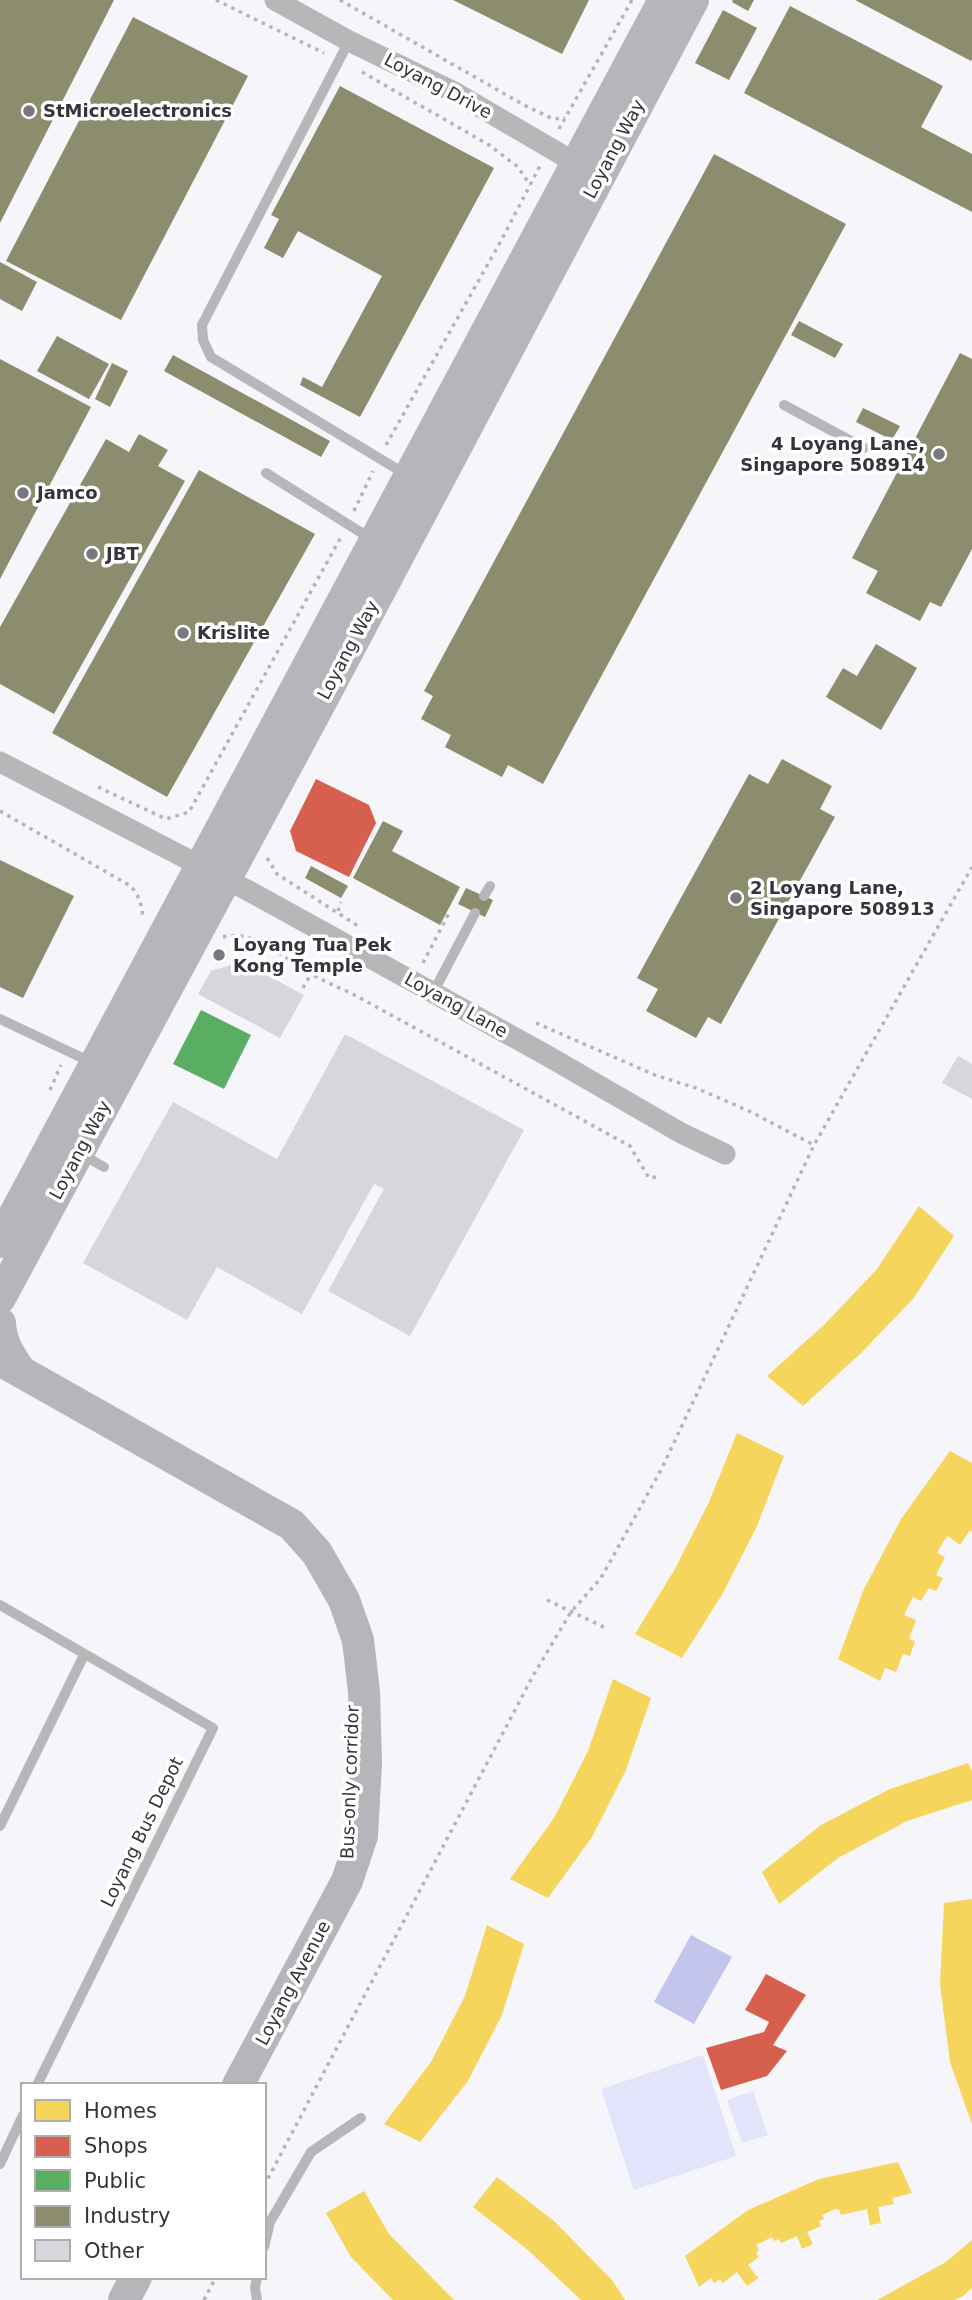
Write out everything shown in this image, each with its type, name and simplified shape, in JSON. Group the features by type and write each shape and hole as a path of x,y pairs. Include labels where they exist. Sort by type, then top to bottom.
{"main road":[{"name":"Loyang Way","path":"2,1235 82,1058 214,873 324,696 588,170 664,0"},
{"name":"Loyang Way","path":"0,1298 91,1160 214,873 375,542 588,170 693,0"},
{"path":"0,1323 10,1366"},
{"name":"Bus-only corridor","path":"10,1366 258,1506 277,1534 305,1560 333,1604 346,1642 353,1692 354,1763 347,1881"},
{"name":"Loyang Avenue","path":"240,2083 347,1881"},
{"path":"124,2300 135,2279"}],"street":[{"name":"Loyang Drive","path":"275,0 349,41 456,93 588,170"},
{"name":"Loyang Lane","path":"0,762 438,985 546,1055 681,1133 724,1154"}],"lane":[{"path":"349,41 202,325 203,340 211,358 410,477"},
{"path":"784,405 864,448"},
{"path":"266,473 375,542"},
{"path":"438,985 475,913"},
{"path":"0,1019 82,1058"},
{"name":"Loyang Bus Depot","path":"0,1605 214,1728 38,2083"},
{"path":"0,1826 84,1655"},
{"path":"266,2239 270,2222 311,2152 361,2118"},
{"path":"0,2164 21,2119"},
{"path":"257,2279 257,2300"}],"path":[{"path":"216,0 339,60 489,145 518,167 530,185"},
{"path":"340,0 524,105 553,119 565,118"},
{"path":"95,786 166,819 189,812 348,523 380,457 549,147 632,0"},
{"path":"0,811 135,890 142,908 143,926"},
{"path":"266,856 277,873 361,928"},
{"path":"266,2182 534,1674 571,1612 601,1578 663,1468 814,1144 972,867"},
{"path":"338,911 341,902"},
{"path":"423,963 449,913"},
{"path":"220,938 236,934 255,939 311,974 351,993 630,1146 649,1178 656,1177"},
{"path":"413,959 423,963 438,985"},
{"path":"303,988 311,974"},
{"path":"534,1023 642,1070 696,1088 814,1144"},
{"path":"47,1096 82,1058"},
{"path":"547,1600 608,1629"},
{"path":"204,2300 215,2279"}],"shaded area":[{"path":"703,2055 736,2156 634,2190 601,2089"},
{"path":"753,2091 768,2135 742,2143 727,2100"}],"water":[{"path":"691,1935 732,1957 694,2024 654,2002"}],"building: Homes":[{"path":"919,1206 954,1236 913,1299 860,1354 803,1406 767,1376 825,1324 877,1269"},
{"path":"737,1433 784,1456 757,1526 723,1593 682,1658 635,1634 675,1569 709,1502"},
{"path":"950,1451 972,1463 972,1532 970,1530 960,1545 948,1536 943,1542 937,1553 945,1557 936,1575 943,1578 936,1591 929,1588 921,1601 913,1597 904,1615 916,1620 909,1639 915,1641 910,1656 903,1654 896,1672 885,1668 880,1681 838,1659 864,1589 901,1519"},
{"path":"613,1679 651,1698 626,1770 592,1837 548,1898 510,1879 554,1818 588,1751"},
{"path":"968,1763 972,1771 972,1800 907,1821 838,1858 779,1904 762,1872 821,1825 890,1789"},
{"path":"972,1899 972,2124 950,2062 940,1984 944,1903"},
{"path":"487,1925 524,1944 502,2015 468,2081 420,2142 384,2124 431,2062 465,1996"},
{"path":"898,2162 912,2193 892,2198 894,2204 878,2207 881,2223 870,2225 867,2209 841,2215 839,2209 833,2210 822,2215 824,2219 819,2221 821,2226 807,2232 813,2244 802,2249 797,2236 781,2243 779,2239 774,2241 772,2237 756,2245 759,2257 748,2265 758,2278 747,2286 737,2272 723,2283 720,2279 714,2283 711,2278 699,2287 685,2256 748,2210 819,2179"},
{"path":"497,2177 554,2221 612,2280 625,2300 581,2300 529,2251 473,2207"},
{"path":"364,2191 389,2234 454,2300 393,2300 351,2257 326,2213"},
{"path":"972,2240 972,2288 963,2296 955,2300 877,2300 946,2262"}],"building: Shops":[{"path":"316,779 369,805 376,823 349,877 296,851 290,831"},
{"path":"766,1974 806,1995 773,2045 787,2051 767,2076 721,2090 706,2048 764,2032 769,2022 745,2010"}],"building: Public":[{"path":"201,1010 251,1035 224,1089 173,1064"}],"building: Industry":[{"name":"StMicroelectronics","path":"0,0 114,0 0,223"},
{"path":"453,0 589,0 562,54"},
{"path":"754,0 748,11 732,2"},
{"path":"855,0 972,0 971,61"},
{"path":"790,6 943,86 921,127 972,154 972,212 744,93"},
{"path":"723,10 757,28 729,80 695,63"},
{"path":"133,17 248,76 121,320 6,261"},
{"path":"340,86 494,168 360,417 300,385 303,377 322,387 382,276 298,231 283,258 264,248 279,219 271,215"},
{"path":"714,154 846,224 543,784 508,765 502,777 445,747 451,735 421,719 433,696 424,691"},
{"path":"0,262 37,282 22,311 0,299"},
{"path":"799,321 843,344 835,358 791,335"},
{"path":"57,336 109,364 89,399 37,371"},
{"name":"4 Loyang Lane, Singapore 508914","path":"960,353 972,359 972,549 941,607 930,602 920,621 866,593 878,571 852,558"},
{"path":"173,355 330,441 321,457 164,371"},
{"name":"Jamco","path":"0,359 91,407 0,579"},
{"path":"112,363 128,371 110,407 95,399"},
{"path":"863,408 900,426 892,440 856,422"},
{"name":"JBT","path":"139,434 168,450 158,466 185,481 54,714 0,684 0,627 106,439 129,452"},
{"name":"Krislite","path":"199,470 315,534 167,797 52,733"},
{"path":"876,644 917,668 881,730 826,697 843,668 857,676"},
{"name":"2 Loyang Lane, Singapore 508913","path":"782,759 832,786 820,809 835,817 721,1024 708,1017 696,1038 646,1011 658,989 637,978 749,774 768,784"},
{"path":"383,821 403,831 392,851 460,887 440,925 353,878"},
{"path":"0,860 74,896 23,998 0,987"},
{"path":"311,866 348,886 341,898 305,878"},
{"path":"466,888 493,900 485,917 458,904"}],"building: Other":[{"path":"235,958 304,995 280,1038 198,994 211,971 231,965"},
{"path":"345,1034 524,1130 410,1336 328,1291 384,1189 374,1184 302,1314 217,1267 187,1320 83,1263 173,1102 277,1159"},
{"path":"958,1056 972,1064 972,1099 942,1083"}],"place":[{"name":"StMicroelectronics","path":"29,111"},
{"name":"4 Loyang Lane, Singapore 508914","path":"939,454"},
{"name":"Jamco","path":"23,493"},
{"name":"JBT","path":"92,554"},
{"name":"Krislite","path":"183,633"},
{"name":"2 Loyang Lane, Singapore 508913","path":"736,898"},
{"name":"Loyang Tua Pek Kong Temple","path":"219,955"}]}
